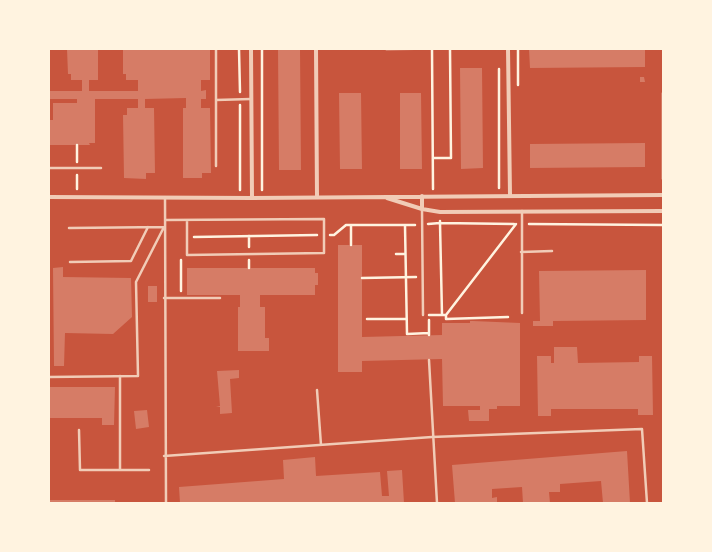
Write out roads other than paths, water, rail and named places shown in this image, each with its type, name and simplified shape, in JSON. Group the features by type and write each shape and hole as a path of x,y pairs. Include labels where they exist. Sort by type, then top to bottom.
{"street":[{"path":"251,49 252,198"},
{"path":"316,49 317,197"},
{"path":"508,49 510,195"},
{"path":"49,197 252,198 663,194"},
{"path":"383,196 422,209 440,212 663,211"},
{"path":"422,196 422,209"}],"lane":[{"path":"216,49 216,166"},
{"path":"216,100 252,99"},
{"path":"49,168 101,168"},
{"path":"165,197 164,456 166,503"},
{"path":"422,209 424,315"},
{"path":"522,211 522,313"},
{"path":"165,220 324,219 324,253 187,255 186,220"},
{"path":"70,262 131,261 148,227"},
{"path":"69,228 164,227"},
{"path":"49,377 138,376 136,282 164,227"},
{"path":"521,252 552,251"},
{"path":"164,298 220,298"},
{"path":"430,360 432,437 437,503"},
{"path":"120,376 120,470"},
{"path":"317,390 321,445"},
{"path":"164,456 432,437 642,429 648,503"},
{"path":"80,430 80,470 149,470"}]}
